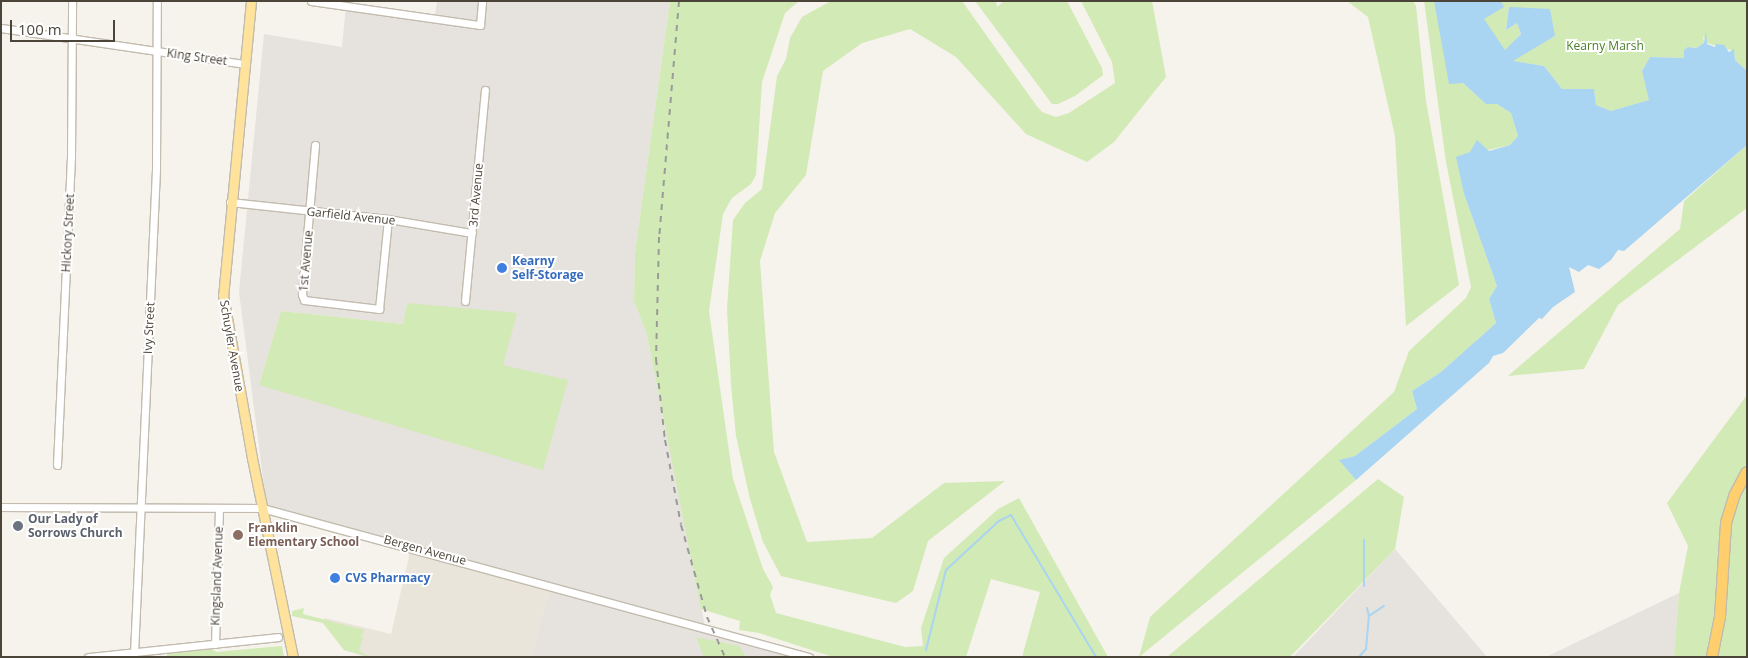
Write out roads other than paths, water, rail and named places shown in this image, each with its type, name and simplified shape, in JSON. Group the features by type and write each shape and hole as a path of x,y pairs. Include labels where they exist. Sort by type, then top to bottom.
{"highway":[{"path":"1712,657 1720,617 1727,517 1747,472"}],"main road":[{"name":"Schuyler Avenue","path":"251,1 230,202 225,309 262,508 294,657"}],"street":[{"name":"Hickory Street","path":"57,465 71,158 72,1"},
{"name":"Ivy Street","path":"134,654 156,167 155,50 157,1"},
{"path":"312,1 480,25 482,1"},
{"name":"King Street","path":"1,28 245,64"},
{"name":"3rd Avenue","path":"465,301 485,90"},
{"name":"1st Avenue","path":"315,145 302,294 304,300 379,308 388,219"},
{"name":"Garfield Avenue","path":"230,202 388,219 472,233"},
{"name":"Bergen Avenue","path":"1,508 262,508 809,657"},
{"name":"Kingsland Avenue","path":"215,644 219,508"},
{"path":"88,657 134,654 278,637"}],"water":[{"path":"1434,1 1501,1 1504,7 1484,19 1505,50 1521,34 1517,23 1506,30 1509,7 1550,9 1555,36 1513,61 1544,66 1562,89 1594,89 1596,105 1611,111 1649,100 1642,71 1650,57 1684,58 1684,50 1688,47 1696,48 1704,43 1706,31 1707,44 1715,47 1716,44 1724,45 1729,52 1734,49 1735,60 1747,71 1747,145 1624,251 1618,250 1611,260 1599,269 1588,265 1579,272 1569,267 1575,292 1553,307 1542,319 1539,318 1503,353 1493,356 1489,363 1356,480 1339,460 1355,456 1417,409 1412,391 1441,372 1496,323 1489,299 1497,286 1464,194 1456,157 1470,152 1477,140 1489,151 1510,145 1518,136 1511,113 1497,104 1486,104 1463,83 1449,84"}],"waterway":[{"path":"926,650 946,570 999,521 1011,515 1096,657"},
{"path":"1364,540 1364,586"},
{"path":"1359,657 1366,649 1369,616 1384,606"},
{"path":"1367,608 1369,616"}],"railway":[{"path":"679,1 659,237 656,359 665,440 681,525 707,617 725,657"}],"place":[{"name":"Kearny Self-Storage","path":"502,268"},
{"name":"Our Lady of Sorrows Church","path":"18,526"},
{"name":"Franklin Elementary School","path":"238,535"},
{"name":"CVS Pharmacy","path":"335,578"}],"park label":[{"name":"Kearny Marsh","path":"1605,46"}]}
